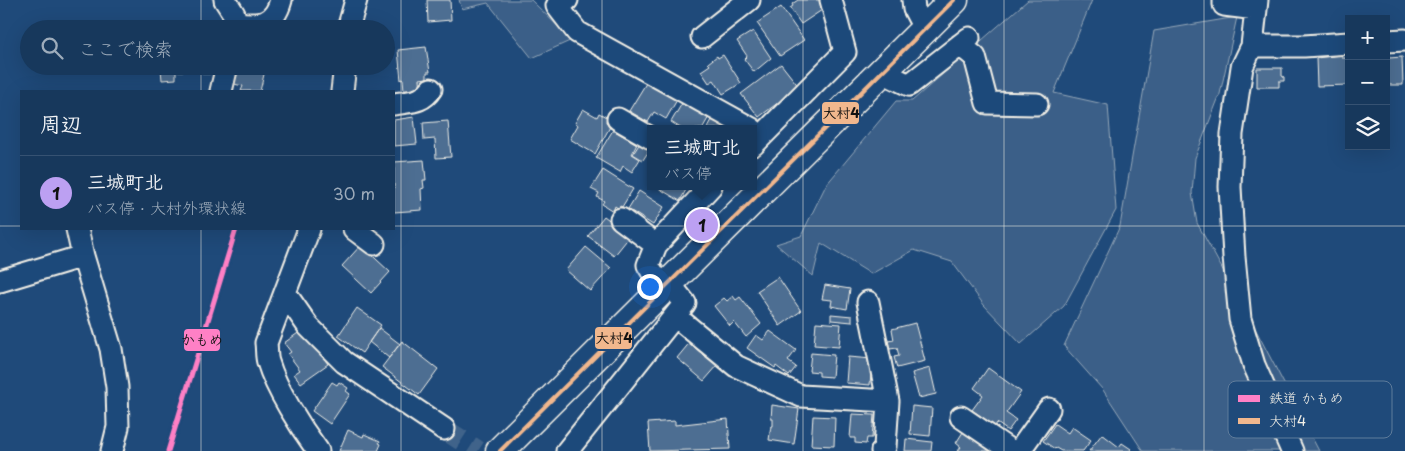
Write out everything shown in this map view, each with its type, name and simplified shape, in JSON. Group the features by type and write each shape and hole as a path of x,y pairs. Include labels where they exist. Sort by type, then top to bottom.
{"main road":[{"path":"500,451 954,0"}],"street":[{"path":"225,0 234,14 235,20"},
{"path":"269,20 279,6 280,0"},
{"path":"350,20 356,0"},
{"path":"567,0 557,6 577,32 738,125"},
{"path":"702,37 749,0"},
{"path":"757,133 845,52 831,0"},
{"path":"913,0 914,9 925,30"},
{"path":"1224,0 1224,5 1257,4 1252,46 1242,68 1232,134 1230,187 1240,319 1254,365 1261,381"},
{"path":"1390,41 1405,40"},
{"path":"882,72 909,85 964,41 975,57 987,103 1037,104"},
{"path":"1252,46 1304,46 1345,43"},
{"path":"221,90 225,75"},
{"path":"342,90 344,75"},
{"path":"395,104 419,100 426,97 431,89"},
{"path":"618,119 647,136"},
{"path":"567,451 685,303 666,286 648,265 656,244 708,190"},
{"path":"621,219 656,244"},
{"path":"77,230 83,256 111,349 117,387 118,427 112,451"},
{"path":"309,230 266,343 267,360 275,382 305,435 318,451"},
{"path":"355,230 374,244"},
{"path":"0,281 83,256"},
{"path":"285,293 308,326 344,362 444,429"},
{"path":"868,302 888,401 884,448 882,451"},
{"path":"674,316 736,366 801,396 888,401"},
{"path":"961,417 1020,450 1049,409"},
{"path":"1286,438 1292,451"}],"shaded area":[{"path":"459,0 531,0 572,40 532,58 488,3 462,9"},
{"path":"1028,0 1092,0 1054,93 1108,105 1116,210 1064,306 1021,344 984,305 952,262 914,250 871,274 821,243 813,276 776,244 801,236 826,185 896,101 912,101"},
{"path":"1237,17 1220,94 1195,158 1192,193 1197,223 1283,381 1228,381 1228,438 1312,438 1319,451 1143,451 1103,390 1064,346 1120,226 1154,31"}],"building":[{"path":"427,0 450,0 451,20 428,22"},
{"path":"798,0 819,0 825,8 801,24 790,8"},
{"path":"781,7 804,40 780,56 757,23"},
{"path":"753,31 771,58 754,72 744,59 747,56 737,41"},
{"path":"426,47 430,72 427,72 427,78 420,79 421,91 404,92 398,50"},
{"path":"723,55 741,83 723,94 714,80 709,83 701,71 710,65 708,63 717,56 718,58"},
{"path":"1342,55 1342,58 1345,58 1345,85 1317,86 1316,58"},
{"path":"1402,57 1403,85 1390,85 1390,58"},
{"path":"781,64 799,87 759,117 741,94"},
{"path":"1257,68 1282,68 1284,81 1279,81 1279,87 1257,87"},
{"path":"162,75 176,75 176,79 162,80"},
{"path":"236,75 264,75 260,90 241,90 243,86 234,84"},
{"path":"648,80 678,98 666,119 654,112 648,122 629,111"},
{"path":"684,100 710,115 704,125 676,125 671,122"},
{"path":"583,109 597,117 599,113 608,118 606,122 611,125 595,154 570,139 578,125 575,123"},
{"path":"414,117 417,144 395,146 395,120"},
{"path":"713,118 724,125 709,125"},
{"path":"448,121 451,157 436,158 435,139 424,140 423,123"},
{"path":"613,130 637,144 632,154 640,159 632,172 623,166 620,172 596,158"},
{"path":"640,143 647,147 647,154 643,160 633,154"},
{"path":"424,160 426,180 423,180 424,188 421,189 422,210 395,212 395,162"},
{"path":"603,170 633,189 622,207 620,206 619,209 615,206 613,211 602,204 604,201 597,197 599,193 591,189"},
{"path":"662,190 686,190 680,201"},
{"path":"639,191 664,207 653,225 628,209"},
{"path":"604,216 630,236 614,256 588,236"},
{"path":"361,245 390,272 371,293 342,266"},
{"path":"586,247 611,268 590,291 566,270"},
{"path":"778,277 801,311 780,326 757,291"},
{"path":"825,285 850,289 847,309 831,306 832,300 822,299"},
{"path":"733,296 736,300 740,297 761,324 746,337 734,322 730,326 714,306 724,298 727,301"},
{"path":"357,308 381,325 362,353 338,336"},
{"path":"831,314 852,316 852,322 831,320"},
{"path":"816,322 841,324 839,347 814,345"},
{"path":"915,323 925,361 897,368 894,357 899,356 897,348 890,349 888,341 894,340 892,329"},
{"path":"379,328 400,344 389,358 369,342"},
{"path":"301,331 307,335 328,364 301,383 294,374 300,370 288,354 291,352 284,343"},
{"path":"770,331 796,350 788,361 796,367 789,376 747,348 756,335 763,340"},
{"path":"402,341 438,369 419,395 382,367"},
{"path":"691,341 718,365 704,381 677,358"},
{"path":"811,353 834,355 832,377 819,376 819,372 809,371"},
{"path":"848,357 872,359 870,385 846,383"},
{"path":"930,368 936,394 919,398 912,373"},
{"path":"988,368 1021,392 1006,413 1016,420 1008,431 997,423 995,426 972,410 983,395 974,388"},
{"path":"332,382 337,385 339,382 348,388 346,391 350,394 330,424 312,411"},
{"path":"772,405 799,409 794,444 769,440 771,426 773,426 773,419 771,419"},
{"path":"912,406 932,408 930,436 910,434"},
{"path":"852,414 874,415 872,438 867,438 866,444 855,443 855,438 850,438"},
{"path":"813,416 835,417 834,446 811,445"},
{"path":"728,419 730,449 650,451 648,423 675,421 675,425"},
{"path":"1055,424 1068,433 1072,427 1091,440 1083,451 1061,451 1055,449 1043,441"},
{"path":"348,430 363,437 364,434 380,441 379,443 381,444 378,451 339,451"},
{"path":"963,432 992,451 958,451 961,447 956,443"},
{"path":"1102,434 1119,447 1122,443 1131,449 1129,451 1089,451"},
{"path":"906,439 932,442 931,451 905,451"}],"tunnel":[{"path":"444,429 478,451"}],"rail line":[{"name":"かもめ","path":"168,451 236,230"}],"transit line":[{"name":"大村4","path":"500,451 954,0"}],"place":[{"name":"三城町北","path":"702,225"}]}
